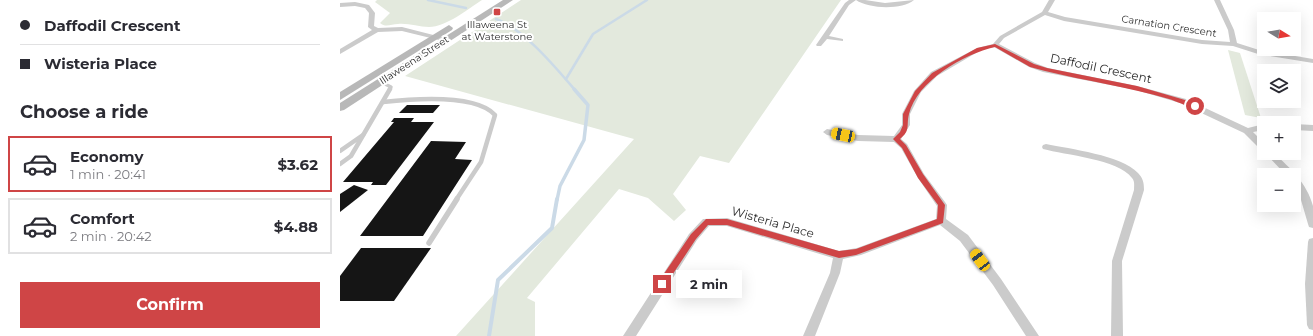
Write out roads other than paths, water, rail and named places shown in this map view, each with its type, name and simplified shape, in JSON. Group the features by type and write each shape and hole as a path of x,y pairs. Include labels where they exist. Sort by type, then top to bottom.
{"main road":[{"name":"Illaweena Street","path":"340,97 496,0"},
{"name":"Illaweena Street","path":"340,108 509,0"},
{"path":"361,84 381,82"}],"street":[{"path":"358,5 365,0"},
{"path":"819,45 846,4 853,0"},
{"path":"859,0 888,6 901,4 911,0"},
{"path":"896,139 902,133 906,125 906,114 918,91 934,74 979,49 995,45 1002,37 1044,13 1052,0"},
{"path":"1217,0 1231,30 1234,44"},
{"path":"340,5 367,6 372,13 371,27 377,30"},
{"name":"Carnation Crescent","path":"1044,13 1064,19 1202,42 1234,44 1258,52 1313,61"},
{"path":"340,52 377,30 402,29 447,40"},
{"path":"825,37 841,40"},
{"name":"Daffodil Crescent","path":"995,45 1032,65 1046,70 1137,88 1182,101 1247,131 1257,141"},
{"path":"1301,127 1313,128"},
{"path":"1247,131 1257,129"},
{"path":"827,132 858,138 896,139 904,146 921,176 942,205 941,221 964,238 997,282 1033,336"},
{"path":"1046,147 1114,163 1128,168 1135,174 1139,182 1139,190 1117,261 1117,336"},
{"path":"1276,160 1285,168"},
{"path":"1301,190 1306,200 1313,224"},
{"name":"Wisteria Place","path":"629,336 693,236 706,222 727,222 839,254 856,252 941,221"},
{"path":"1312,317 1310,270 1313,242"},
{"path":"809,336 835,273 839,254"}],"lane":[{"path":"340,164 351,156 391,87 381,82"},
{"path":"383,102 426,97 448,98 489,108 495,115 481,162 429,243"},
{"path":"340,151 364,134"}],"waterway":[{"path":"428,0 466,8"},
{"path":"566,79 593,34 647,0"},
{"path":"496,19 517,31 528,40 549,60 575,90"},
{"path":"557,200 560,186 584,140 588,105 574,89"},
{"path":"489,336 498,280 552,228 557,199"}],"place":[{"name":"Illaweena St at Waterstone","path":"497,12"}]}
